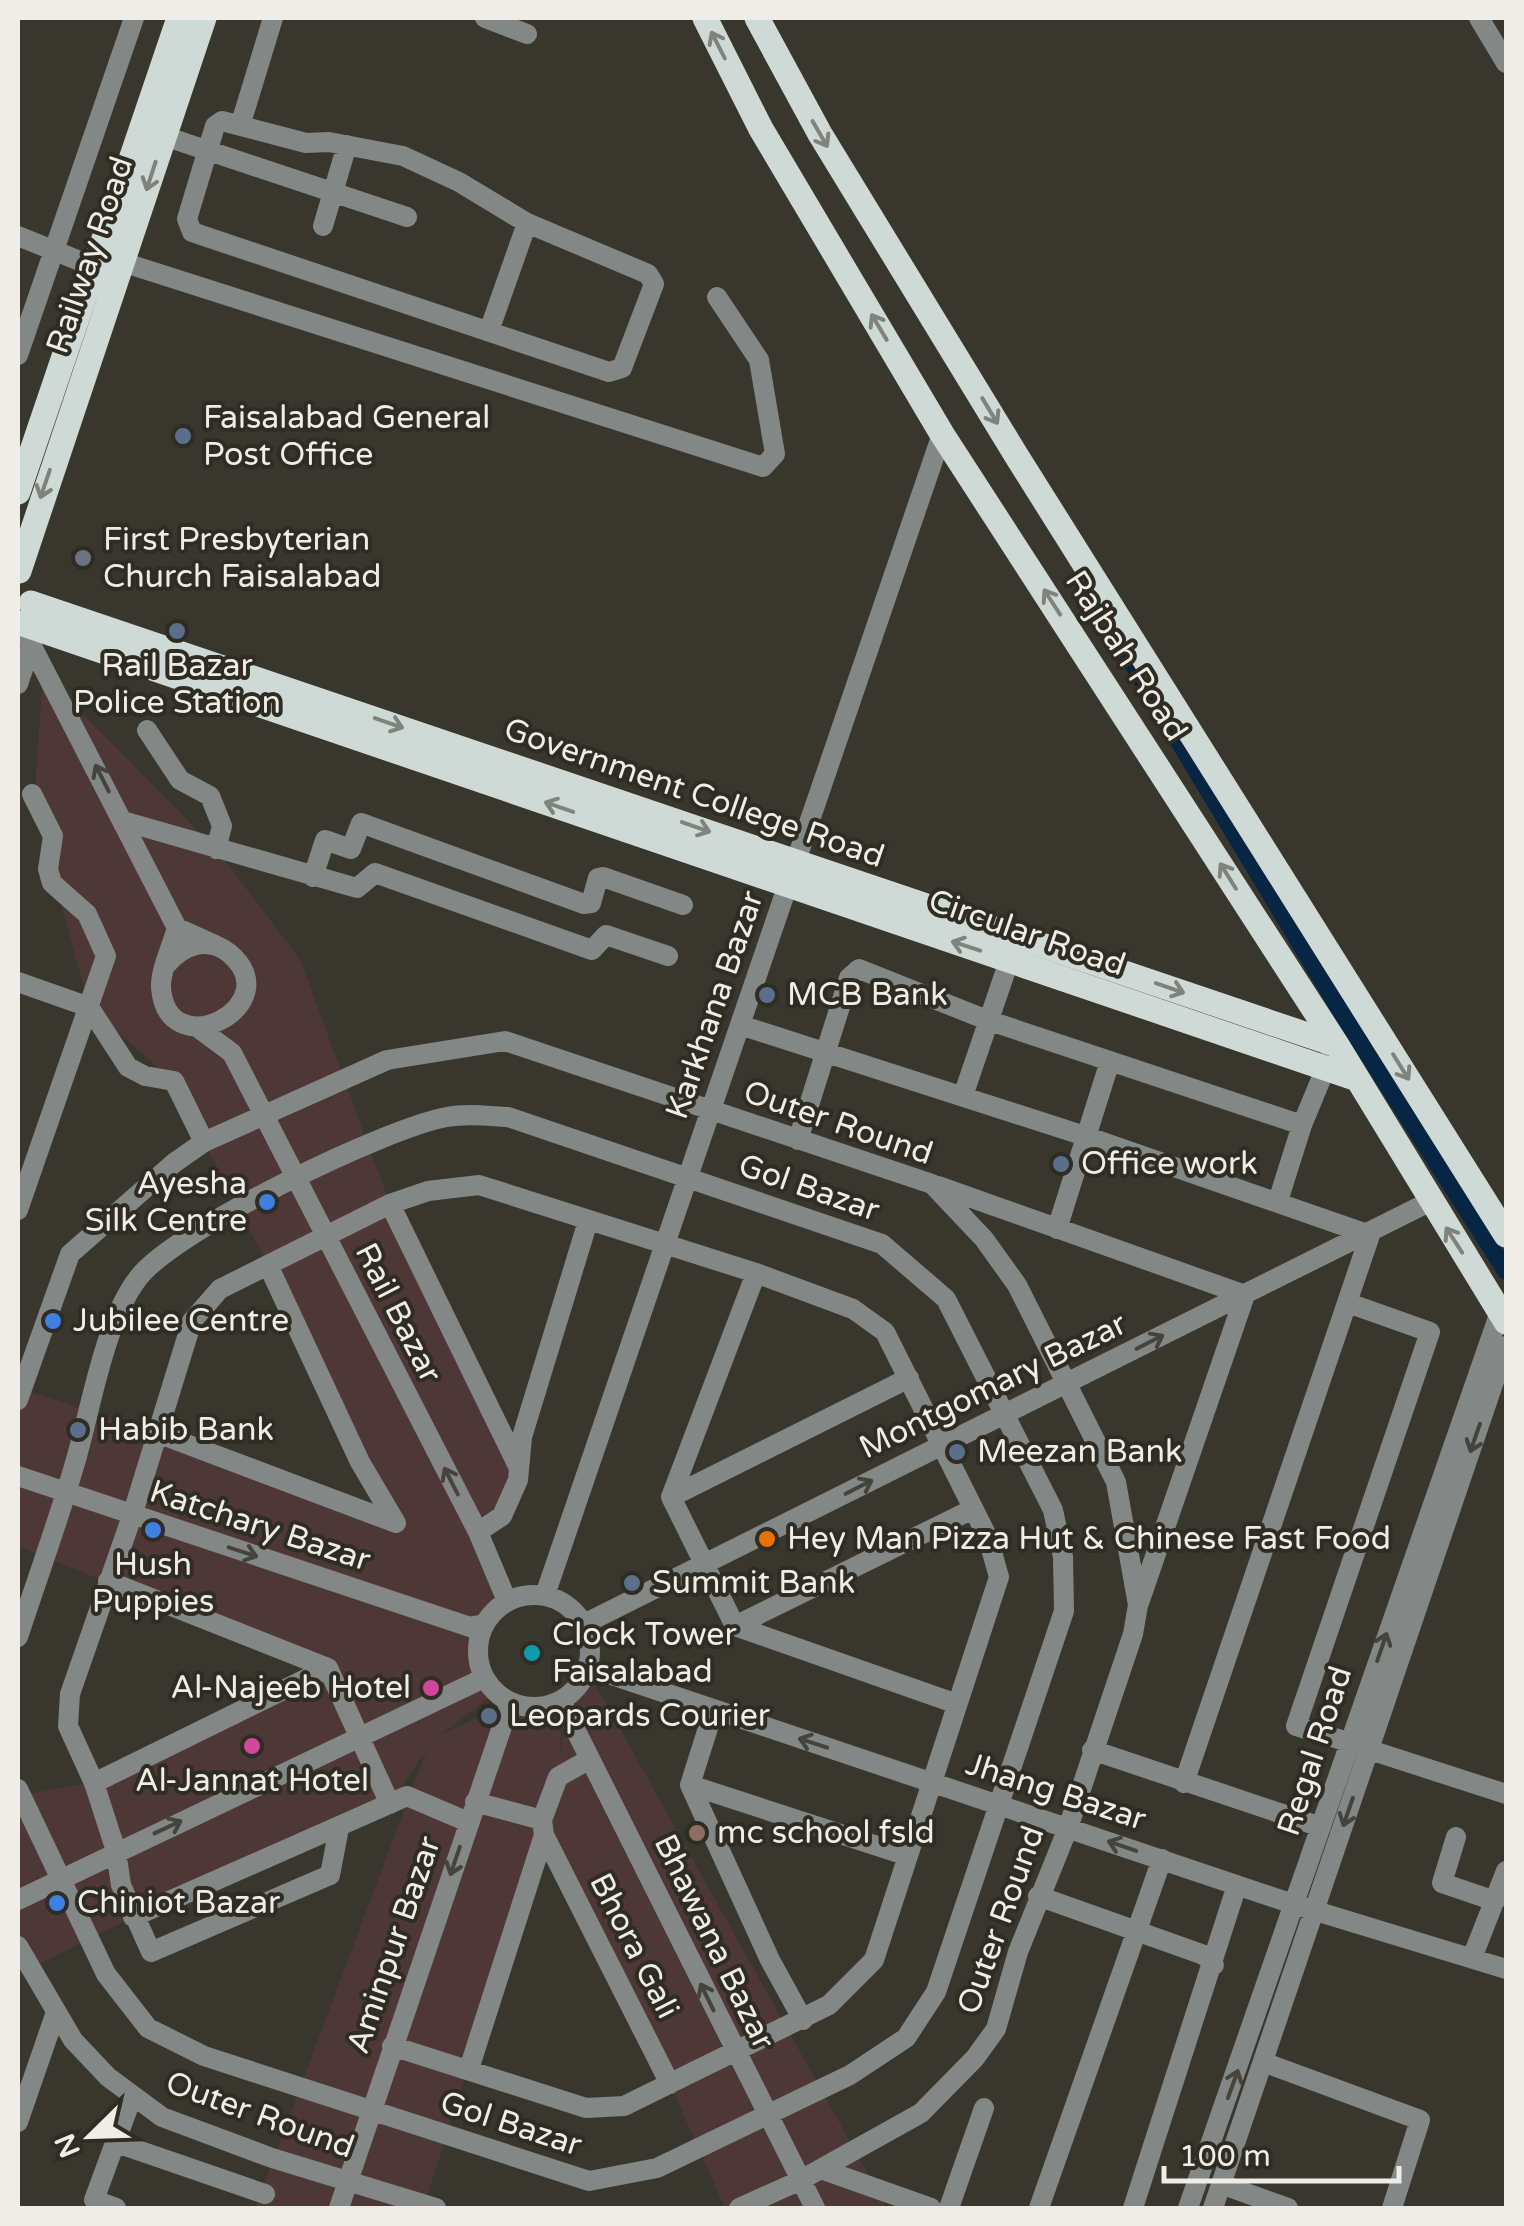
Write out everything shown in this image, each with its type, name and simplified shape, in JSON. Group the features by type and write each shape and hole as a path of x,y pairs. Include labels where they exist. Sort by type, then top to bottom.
{"main road":[{"name":"Railway Road","path":"18,571 110,265 178,18"},
{"name":"Railway Road","path":"18,492 164,136 204,18"},
{"name":"Rajbah Road","path":"705,18 761,129 942,434 1194,813 1503,1317"},
{"name":"Rajbah Road","path":"757,18 820,134 1506,1235"},
{"path":"18,571 26,580 25,623"},
{"name":"Government College Road","path":"25,623 796,861 1337,1045"},
{"name":"Circular Road","path":"343,724 787,886 1356,1078"},
{"path":"1194,813 1226,790"},
{"path":"1270,1022 1298,988"}],"street":[{"path":"18,355 134,18"},
{"path":"240,126 273,18"},
{"path":"489,18 527,34"},
{"path":"1480,18 1506,63"},
{"path":"219,122 306,144 347,145 403,156 459,182 527,224 648,274 654,284 618,370 489,332 192,232 187,219 219,122"},
{"path":"164,136 407,217"},
{"path":"323,226 347,145"},
{"path":"489,332 527,224"},
{"path":"18,236 763,467 775,454 759,360 717,297"},
{"name":"Karkhana Bazar","path":"545,1595 942,434"},
{"path":"18,684 25,623"},
{"path":"25,623 177,928 228,952 243,974 232,1053 173,1015 165,1004 161,990 177,928"},
{"path":"147,730 180,780 210,796 222,826 216,848"},
{"path":"18,1210 106,956 87,914 52,883 48,869 53,836 32,794"},
{"path":"124,821 357,888 374,873 592,950 606,935 668,956"},
{"path":"313,878 324,840 351,849 361,824 584,904 591,903 602,877 683,905"},
{"path":"167,964 188,946 216,946"},
{"path":"963,1096 1009,960"},
{"path":"798,1140 849,978 859,969 987,1020 1302,1124"},
{"path":"18,982 88,1007 128,1067 145,1076 174,1081 204,1142"},
{"path":"197,1027 224,1022 242,1002"},
{"path":"740,1024 1086,1136 1370,1234 1184,1783"},
{"name":"Outer Round","path":"18,1400 70,1254 204,1142 387,1060 505,1041 932,1184 984,1240 1017,1285 1116,1482 1138,1604 1133,1634 1068,1828 1038,1896 996,2029 975,2058 921,2112 821,2169 739,2208"},
{"path":"1278,1201 1302,1124 1337,1045"},
{"name":"Rail Bazar","path":"232,1053 478,1532 507,1601"},
{"path":"1057,1228 1110,1060"},
{"name":"Gol Bazar","path":"18,1636 66,1494 118,1317 139,1276 182,1241 296,1179 394,1131 450,1116 508,1117 882,1244 946,1299 1052,1510 1063,1557 1064,1612 936,1992 906,2038 850,2075 657,2168 589,2181 204,2056 148,2028 106,1974 18,1789"},
{"path":"338,1828 330,1875 151,1952 121,1885 116,1851 94,1782 68,1726 70,1694 132,1516 192,1322 220,1290 390,1204 467,1183 756,1273 853,1309 885,1332 974,1509 999,1576 905,1855 874,1960 829,2005 624,2106 586,2108 392,2046"},
{"path":"932,1184 1245,1294 1138,1604"},
{"name":"Montgomary Bazar","path":"584,1624 1430,1202"},
{"path":"390,1204 517,1464"},
{"path":"478,1532 502,1516 518,1480 517,1464 588,1221"},
{"path":"157,1434 396,1523 360,1462 268,1265"},
{"path":"756,1273 671,1498 735,1626 956,1704"},
{"path":"1348,1303 1430,1332 1296,1726 1348,1742"},
{"name":"Regal Road","path":"1213,2208 1264,2062 1305,1908 1321,1827 1348,1742 1503,1317"},
{"name":"Regal Road","path":"1188,2208 1370,1750 1506,1346"},
{"path":"671,1498 909,1378"},
{"name":"Katchary Bazar","path":"18,1476 470,1627 484,1624"},
{"path":"735,1626 974,1509"},
{"path":"108,1580 328,1668 390,1804"},
{"path":"545,1595 564,1603 584,1624 589,1638 588,1668 583,1681 562,1702 527,1708 510,1703 484,1678 478,1642 484,1624 507,1601 545,1595"},
{"path":"94,1782 328,1668"},
{"name":"Jhang Bazar","path":"588,1668 1305,1908 1506,1969"},
{"path":"18,1900 484,1678"},
{"name":"Bhawana Bazar","path":"562,1702 815,2208"},
{"name":"Aminpur Bazar","path":"339,2208 369,2109 510,1703"},
{"path":"714,1709 690,1785 770,1960 803,2020"},
{"path":"1092,1750 1321,1827"},
{"path":"1370,1750 1505,1800"},
{"path":"470,2069 558,1777 590,1760"},
{"path":"690,1785 905,1855"},
{"path":"133,1917 407,1796 543,1827"},
{"name":"Bhora Gali","path":"543,1827 670,2084"},
{"path":"1456,1837 1442,1884 1494,1901"},
{"path":"1039,2208 1133,1932 1162,1859"},
{"path":"1472,1958 1506,1870"},
{"path":"1132,2208 1238,1885"},
{"path":"1038,1896 1204,1955 1214,1965"},
{"name":"Outer Round","path":"18,1946 73,2040 132,2097 162,2117 272,2158 436,2208"},
{"path":"18,2122 55,2015"},
{"path":"1264,2062 1420,2120 1392,2208"},
{"path":"110,2208 94,2200 132,2097"},
{"path":"949,2208 984,2108"},
{"path":"116,2143 262,2199 272,2158"},
{"path":"821,2169 931,2208"},
{"path":"1221,2184 1288,2208"}],"shaded area":[{"path":"43,674 216,849 300,959 390,1204 516,1464 501,1515 476,1531 504,1600 489,1613 478,1660 495,1693 440,1735 510,1703 527,1708 562,1707 560,1758 568,1701 583,1681 594,1682 887,2208 725,2208 670,2084 544,1835 423,2208 255,2208 427,1749 390,1804 133,1917 18,1975 18,1796 94,1782 322,1670 18,1546 18,1388 157,1433 392,1523 268,1265 170,1078 89,1007 34,802"}],"waterway":[{"path":"1114,633 1347,1021 1506,1271"}],"place":[{"name":"Faisalabad General Post Office","path":"183,436"},
{"name":"First Presbyterian Church Faisalabad","path":"83,558"},
{"name":"Rail Bazar Police Station","path":"177,631"},
{"name":"MCB Bank","path":"767,995"},
{"name":"Office work","path":"1061,1164"},
{"name":"Ayesha Silk Centre","path":"267,1202"},
{"name":"Jubilee Centre","path":"53,1321"},
{"name":"Habib Bank","path":"78,1430"},
{"name":"Meezan Bank","path":"957,1452"},
{"name":"Hush Puppies","path":"153,1530"},
{"name":"Hey Man Pizza Hut & Chinese Fast Food","path":"767,1539"},
{"name":"Summit Bank","path":"632,1583"},
{"name":"Clock Tower Faisalabad","path":"532,1653"},
{"name":"Al-Najeeb Hotel","path":"431,1688"},
{"name":"Leopards Courier","path":"489,1716"},
{"name":"Al-Jannat Hotel","path":"252,1746"},
{"name":"mc school fsld","path":"697,1833"},
{"name":"Chiniot Bazar","path":"57,1903"}]}
